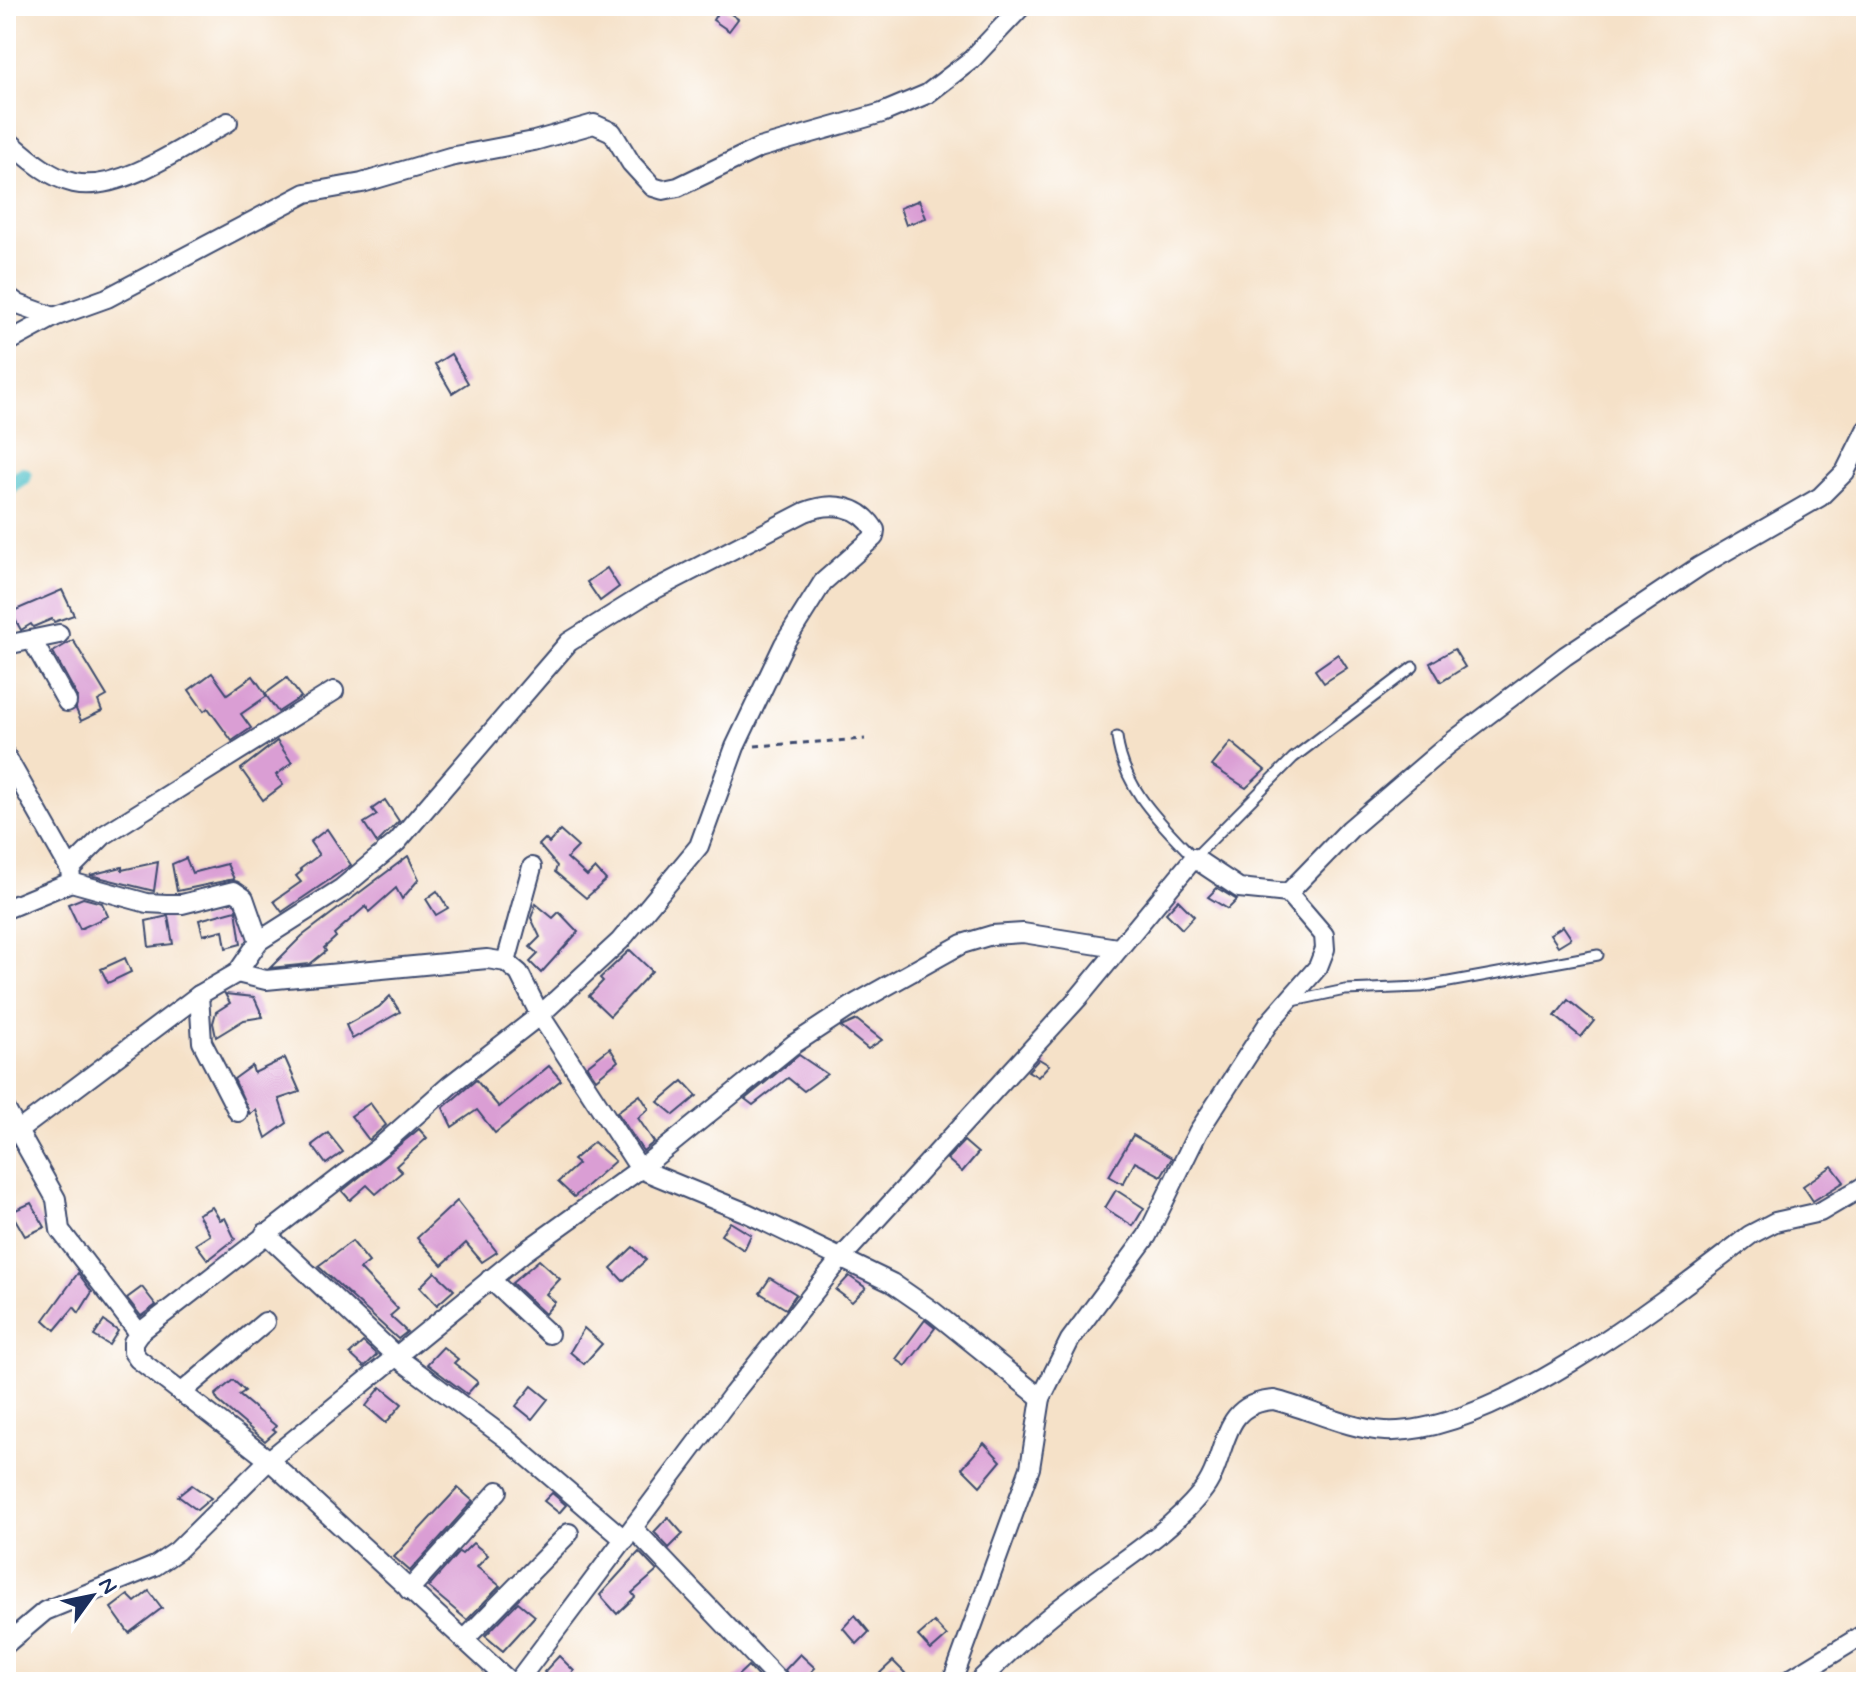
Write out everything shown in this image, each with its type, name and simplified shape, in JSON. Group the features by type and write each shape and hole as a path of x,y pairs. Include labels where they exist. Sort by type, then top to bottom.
{"street":[{"path":"6,343 54,317 107,298 306,193 362,183 414,165 534,141 594,124 612,132 631,163 653,187 663,190 678,187 759,148 882,113 927,94 971,60 1022,6"},
{"path":"6,139 46,171 72,183 97,186 123,178 228,122"},
{"path":"6,295 18,304 54,317"},
{"path":"1288,893 1361,820 1448,745 1565,656 1700,566 1820,497 1845,472 1866,430"},
{"path":"18,1131 199,995 237,973 259,941 342,888 397,842 569,642 646,594 805,512 832,506 860,513 874,528 875,535 823,582 784,644 735,747 699,846 620,941 540,1015 450,1085 381,1146 265,1233 139,1333 133,1342 133,1352 269,1460 510,1682"},
{"path":"6,645 59,634"},
{"path":"32,640 67,702"},
{"path":"6,909 70,875 104,835 334,691"},
{"path":"6,756 70,875 147,903 182,904 234,891 244,898 259,941"},
{"path":"517,1682 842,1257 1079,997 1194,858 1239,888 1288,893 1324,935 1325,949 1318,967 1282,1004 1198,1132 1147,1236 1079,1324 1041,1398 1030,1468 952,1682"},
{"path":"506,962 532,867"},
{"path":"6,1644 45,1611 155,1566 177,1551 269,1460 398,1358 490,1279 640,1169 794,1044 858,1002 962,944 992,935 1023,933 1117,948"},
{"path":"237,973 266,980 487,959 506,962 519,973 540,1015 640,1169 842,1257 892,1283 934,1312 1041,1398"},
{"path":"199,995 202,1042 238,1112"},
{"path":"6,1110 56,1199 60,1230 139,1333"},
{"path":"978,1682 1068,1601 1189,1508 1206,1487 1234,1418 1245,1407 1257,1401 1274,1400 1385,1431 1413,1429 1472,1411 1538,1380 1612,1337 1750,1235 1775,1222 1820,1212 1866,1185"},
{"path":"265,1233 398,1358 629,1534 780,1682"},
{"path":"490,1279 549,1334"},
{"path":"181,1393 265,1322"},
{"path":"409,1590 498,1491"},
{"path":"465,1639 569,1533"},
{"path":"1786,1682 1866,1633"}],"lane":[{"path":"1117,737 1127,778 1154,816 1194,858 1293,758 1413,667"},
{"path":"1282,1004 1345,990 1421,987 1598,955"}],"path":[{"path":"735,747 865,739"}],"building":[{"path":"721,7 738,19 729,31 713,20"},
{"path":"919,200 926,218 906,225 900,208"},
{"path":"451,354 468,383 452,393 435,364"},
{"path":"607,568 619,587 600,601 587,582"},
{"path":"62,590 74,615 33,627 31,624 21,630 11,612"},
{"path":"73,640 107,696 98,701 102,711 81,721 76,709 77,696 53,652"},
{"path":"1454,649 1465,667 1441,682 1430,663"},
{"path":"1338,654 1347,668 1324,683 1315,670"},
{"path":"212,673 227,694 253,676 267,696 241,714 251,728 232,741 208,708 204,711 189,690"},
{"path":"287,678 301,697 278,712 265,694"},
{"path":"277,741 292,763 276,775 283,785 263,800 241,769"},
{"path":"1231,742 1265,770 1246,788 1212,766"},
{"path":"385,800 399,821 377,843 364,823 377,815 372,809"},
{"path":"327,829 351,865 282,912 274,901 301,882 296,876 302,871 300,869 319,855 310,842"},
{"path":"560,831 578,847 567,858 587,876 595,868 606,880 586,898 555,872 557,866 539,845 545,839 549,843"},
{"path":"408,856 419,879 402,899 396,888 369,912 366,906 334,934 336,937 324,948 326,951 310,964 270,968 302,936"},
{"path":"186,858 192,873 227,864 234,879 177,891 172,864"},
{"path":"158,862 154,891 90,875 122,867 122,870"},
{"path":"1217,888 1237,900 1228,909 1208,897"},
{"path":"437,891 448,908 436,915 426,899"},
{"path":"83,898 102,903 108,916 80,929 68,904"},
{"path":"1178,900 1194,916 1182,929 1166,913"},
{"path":"536,904 553,918 559,912 578,932 541,973 530,962 538,954 530,947 540,937 531,918"},
{"path":"236,910 241,944 226,948 223,930 203,935 199,920"},
{"path":"168,916 173,944 149,947 146,921"},
{"path":"1563,926 1571,938 1558,946 1550,934"},
{"path":"630,950 652,971 610,1016 589,996 603,981 600,978"},
{"path":"125,958 131,972 108,983 101,969"},
{"path":"225,994 254,997 263,1017 244,1020 216,1037 213,1023 216,1012 230,1003"},
{"path":"390,996 400,1012 352,1039 346,1025 379,1007"},
{"path":"1568,1000 1594,1021 1581,1037 1555,1016"},
{"path":"857,1020 882,1040 868,1049 841,1027"},
{"path":"610,1048 618,1061 596,1079 587,1066"},
{"path":"799,1055 827,1074 804,1091 788,1078 753,1105 745,1099"},
{"path":"285,1058 300,1092 279,1099 287,1123 266,1138 256,1110 250,1114 234,1079 252,1066 254,1073"},
{"path":"1039,1059 1049,1065 1038,1077 1028,1071"},
{"path":"549,1066 561,1080 495,1133 477,1110 452,1127 443,1108 476,1080 499,1107"},
{"path":"683,1081 697,1096 674,1115 658,1102"},
{"path":"640,1095 649,1109 638,1118 654,1142 643,1151 617,1112"},
{"path":"370,1103 386,1125 369,1140 351,1116"},
{"path":"419,1129 427,1138 396,1166 402,1172 376,1194 367,1185 350,1200 342,1191"},
{"path":"328,1133 343,1152 326,1164 312,1145"},
{"path":"1133,1135 1172,1158 1161,1176 1135,1162 1123,1184 1109,1176"},
{"path":"964,1141 978,1153 962,1172 947,1159"},
{"path":"594,1142 615,1161 574,1197 558,1182 578,1164 573,1160"},
{"path":"1832,1166 1844,1182 1813,1201 1803,1186"},
{"path":"1116,1190 1144,1208 1133,1226 1105,1208"},
{"path":"457,1201 497,1252 482,1262 466,1243 442,1265 417,1238"},
{"path":"31,1203 45,1227 25,1236 11,1212"},
{"path":"212,1207 220,1220 225,1218 235,1239 208,1260 196,1244 210,1235 198,1214"},
{"path":"730,1222 751,1235 744,1250 721,1235"},
{"path":"352,1241 369,1262 360,1269 398,1309 390,1316 407,1332 398,1339 318,1266"},
{"path":"633,1247 646,1260 623,1281 611,1268"},
{"path":"539,1260 560,1279 546,1294 555,1302 545,1314 512,1283"},
{"path":"435,1272 454,1290 437,1305 420,1287"},
{"path":"78,1273 92,1292 79,1313 74,1307 55,1330 44,1320"},
{"path":"849,1276 866,1288 852,1302 836,1290"},
{"path":"770,1278 796,1294 786,1309 760,1293"},
{"path":"142,1287 156,1305 141,1316 127,1298"},
{"path":"925,1320 935,1328 906,1366 896,1359"},
{"path":"104,1321 118,1331 109,1345 94,1336"},
{"path":"584,1328 602,1344 584,1364 570,1352"},
{"path":"363,1342 377,1355 364,1367 350,1354"},
{"path":"443,1347 458,1359 454,1363 478,1382 467,1394 427,1364"},
{"path":"233,1380 245,1391 239,1395 276,1426 273,1429 276,1431 265,1441 218,1401 215,1395"},
{"path":"532,1386 548,1399 532,1419 516,1406"},
{"path":"381,1387 402,1404 386,1423 366,1406"},
{"path":"984,1443 1001,1461 980,1486 962,1468"},
{"path":"192,1485 211,1498 197,1510 178,1496"},
{"path":"458,1488 473,1501 410,1571 394,1557"},
{"path":"552,1493 566,1505 559,1513 544,1501"},
{"path":"668,1517 683,1534 669,1548 654,1532"},
{"path":"473,1543 488,1555 477,1567 500,1586 467,1620 428,1587 459,1552 462,1554"},
{"path":"639,1552 657,1571 632,1593 635,1597 617,1614 600,1595"},
{"path":"149,1591 162,1608 129,1633 111,1608 128,1595 135,1602"},
{"path":"518,1602 535,1616 503,1651 485,1636"},
{"path":"855,1615 869,1632 857,1644 843,1628"},
{"path":"934,1622 947,1636 931,1650 918,1636"},
{"path":"800,1654 815,1668 801,1682 792,1682 785,1670"},
{"path":"559,1656 574,1671 563,1682 554,1682 544,1672"},
{"path":"893,1661 905,1673 896,1682 888,1682 880,1673"},
{"path":"748,1666 763,1682 731,1682"}],"waterway":[{"path":"6,489 23,476"}]}
